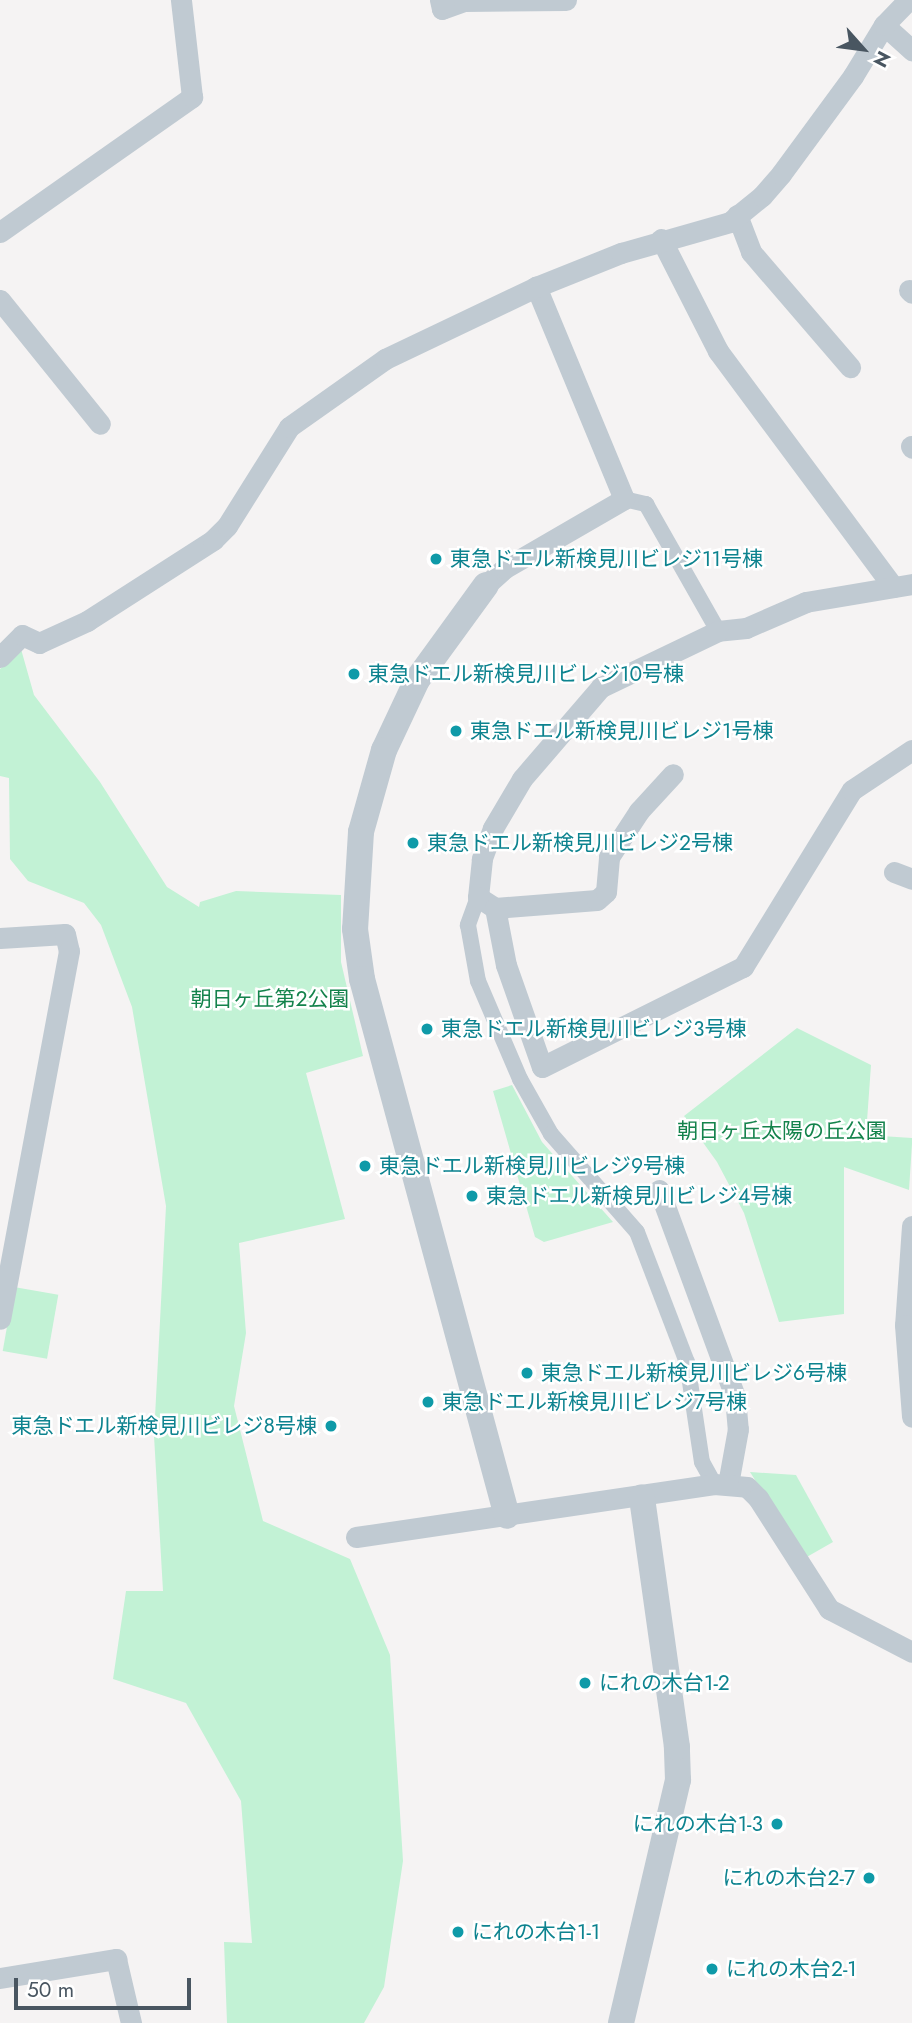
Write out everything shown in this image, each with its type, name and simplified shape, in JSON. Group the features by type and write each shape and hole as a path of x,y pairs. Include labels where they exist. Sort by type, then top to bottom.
{"street":[{"path":"0,232 192,97 181,0"},
{"path":"440,0 442,9 464,1 566,0"},
{"path":"0,657 22,635 39,643 87,621 213,540 227,526 289,427 317,403 385,359 536,288 661,239 688,235 737,215 781,174 853,76 884,25 908,0"},
{"path":"884,25 912,50"},
{"path":"737,215 751,252 849,367"},
{"path":"661,239 719,351 903,586 806,603 746,628 718,631 601,687 522,779 493,828 482,859 486,903 542,1067 743,967 852,790 912,750"},
{"path":"536,288 624,499"},
{"path":"0,300 100,424"},
{"path":"507,1516 362,979 355,919 361,832 384,750 417,680 486,585 505,568 624,499 646,504 718,631"},
{"path":"673,774 639,811 609,857 607,892 597,900 486,903 468,925 478,981 520,1079 551,1133 637,1232 687,1362 702,1462 721,1484"},
{"path":"0,938 65,934 69,951 0,1319"},
{"path":"659,1190 735,1397 738,1429 721,1484"},
{"path":"912,1226 905,1325 912,1417"},
{"path":"356,1537 721,1484 747,1487 758,1498 829,1608 912,1652"},
{"path":"621,2023 677,1780 677,1747 642,1497"},
{"path":"0,1978 116,1959 131,2023"}],"green space":[{"name":"朝日ヶ丘第2公園","path":"21,649 34,695 100,782 167,887 199,907 200,902 236,891 341,895 341,962 363,1056 306,1073 345,1219 239,1243 246,1333 234,1406 263,1521 350,1559 390,1655 403,1861 384,1987 364,2023 227,2023 224,1942 252,1943 241,1801 186,1703 113,1679 126,1591 163,1591 154,1436 166,1206 132,1007 101,925 84,903 28,881 10,859 9,778 0,776 0,669"},
{"name":"朝日ヶ丘太陽の丘公園","path":"797,1028 871,1065 866,1135 912,1138 912,1144 909,1190 844,1167 844,1314 779,1322 744,1213 717,1162 684,1116"},
{"path":"512,1085 542,1142 613,1222 544,1242 535,1237 493,1091"},
{"path":"14,1287 58,1295 47,1359 3,1351"},
{"path":"750,1472 796,1475 833,1542 805,1558"}],"place":[{"name":"東急ドエル新検見川ビレジ11号棟","path":"436,559"},
{"name":"東急ドエル新検見川ビレジ10号棟","path":"354,674"},
{"name":"東急ドエル新検見川ビレジ1号棟","path":"456,731"},
{"name":"東急ドエル新検見川ビレジ2号棟","path":"413,843"},
{"name":"東急ドエル新検見川ビレジ3号棟","path":"427,1029"},
{"name":"東急ドエル新検見川ビレジ9号棟","path":"365,1166"},
{"name":"東急ドエル新検見川ビレジ4号棟","path":"472,1196"},
{"name":"東急ドエル新検見川ビレジ6号棟","path":"527,1373"},
{"name":"東急ドエル新検見川ビレジ7号棟","path":"428,1402"},
{"name":"東急ドエル新検見川ビレジ8号棟","path":"331,1426"},
{"name":"にれの木台1-2","path":"585,1683"},
{"name":"にれの木台1-3","path":"777,1824"},
{"name":"にれの木台2-7","path":"869,1878"},
{"name":"にれの木台1-1","path":"458,1932"},
{"name":"にれの木台2-1","path":"712,1969"}]}
